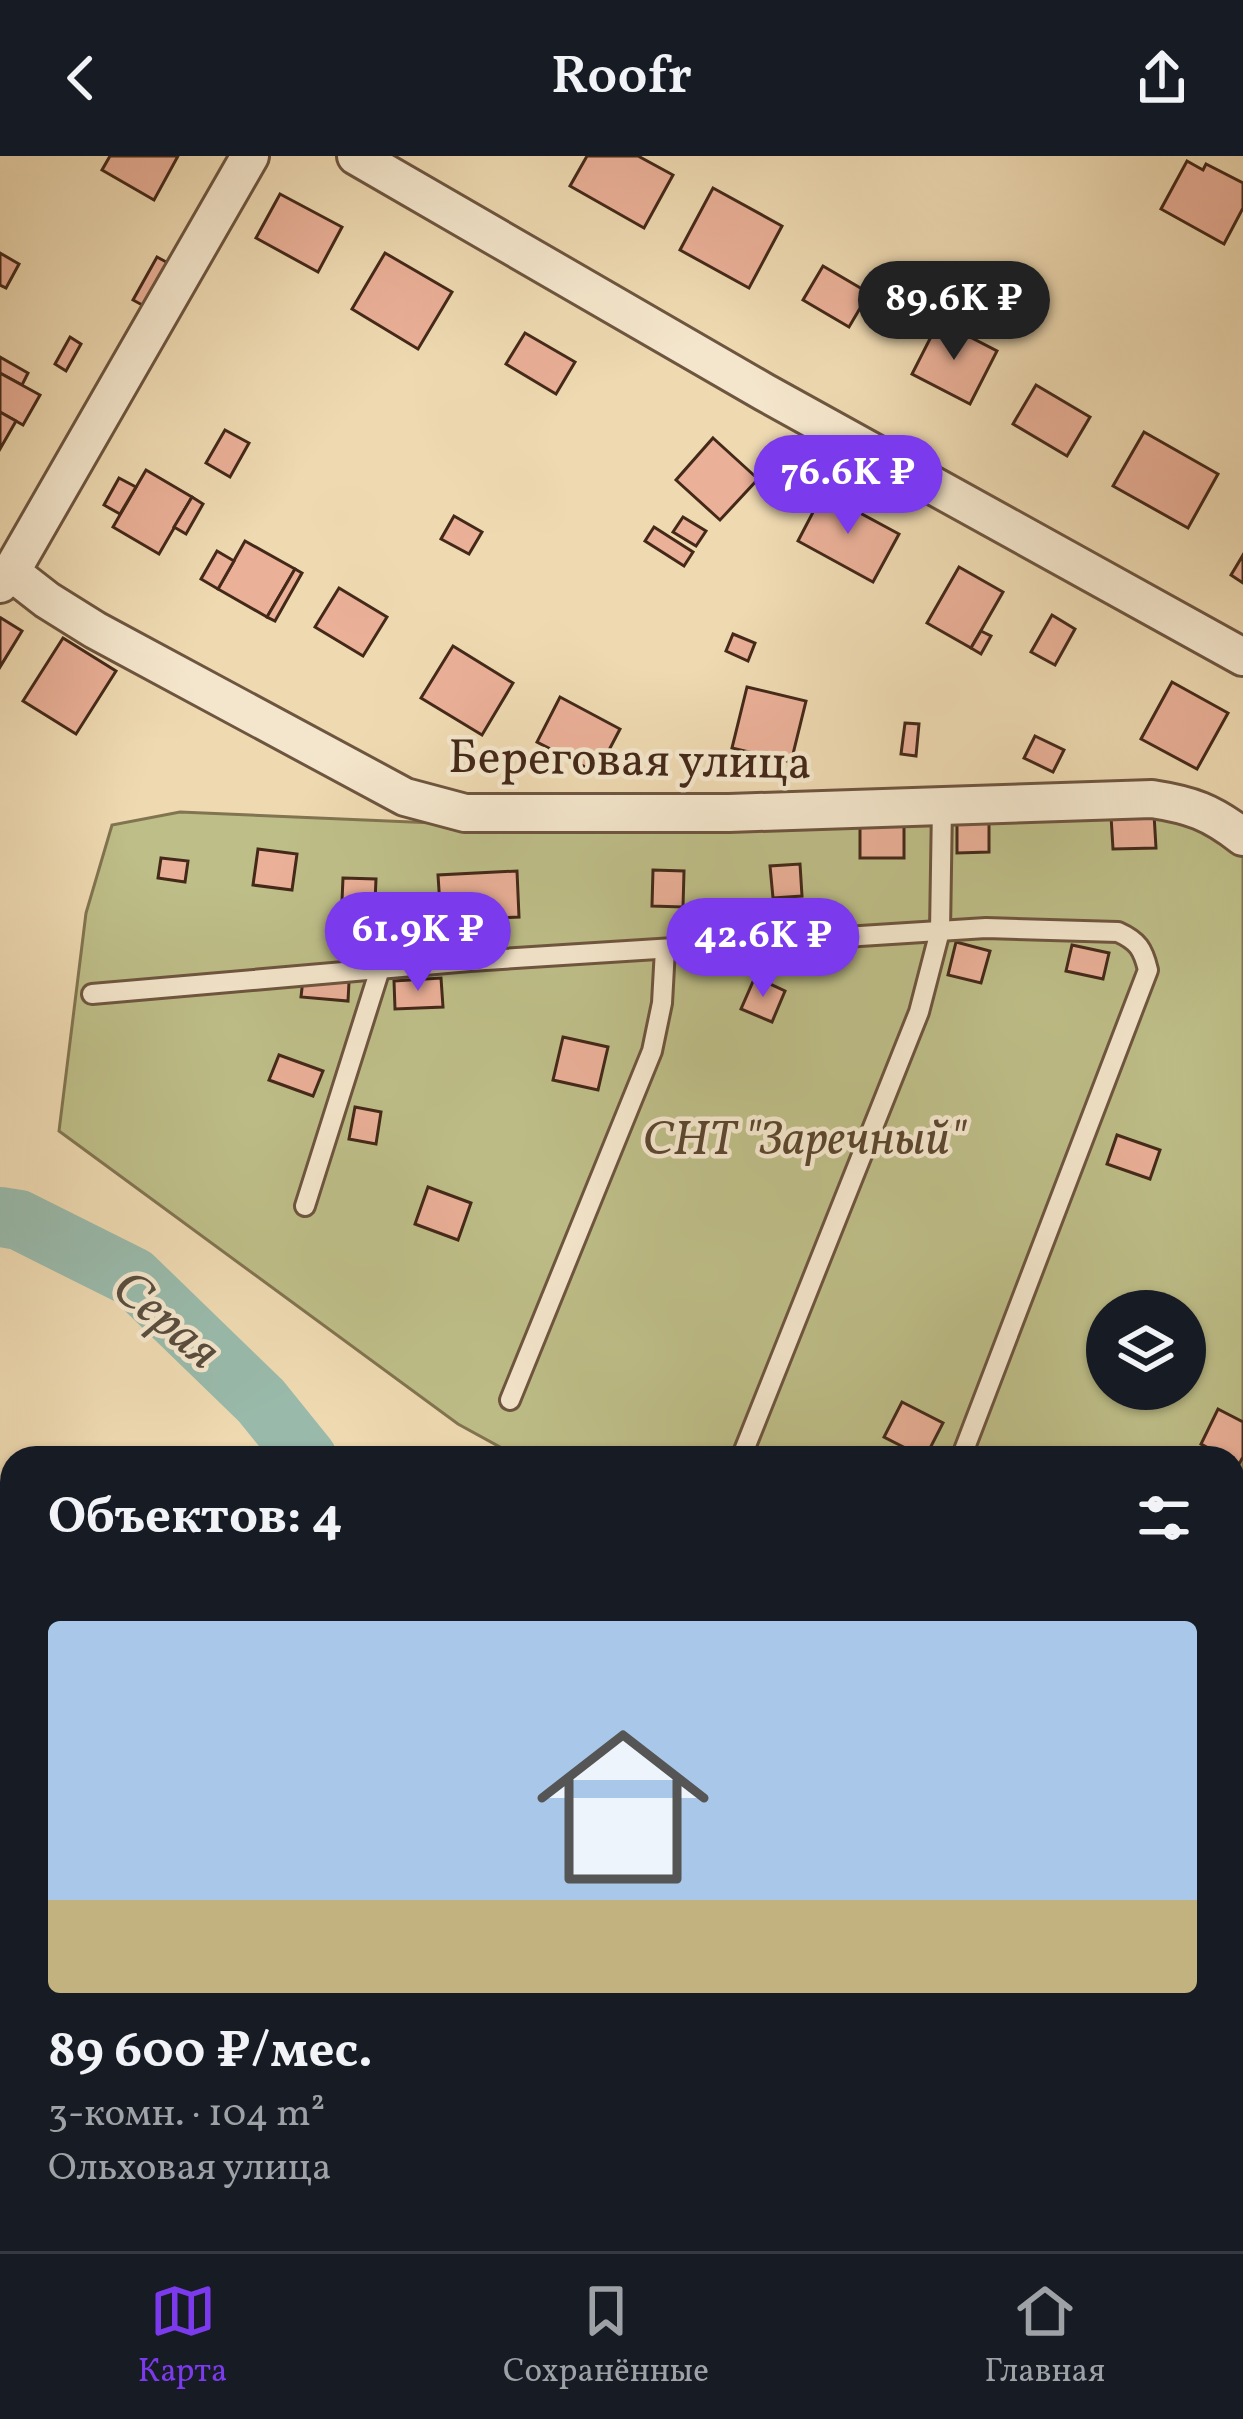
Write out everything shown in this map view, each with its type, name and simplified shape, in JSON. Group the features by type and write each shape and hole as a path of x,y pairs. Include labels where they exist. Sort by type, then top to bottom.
{"street":[{"path":"6,578 250,156"},
{"path":"356,156 764,392 1243,657"},
{"name":"Береговая улица","path":"6,578 405,797 465,813 729,813 1152,799 1190,805 1243,837"}],"lane":[{"path":"746,1446 919,1012 940,931 942,806"},
{"path":"92,994 380,969 986,928 1118,932 1134,939 1144,951 1148,970 966,1446"},
{"path":"510,1400 652,1051 662,1003 664,949"},
{"path":"304,1206 380,969"}],"green space":[{"name":"СНТ \"Заречный\"","path":"1166,806 1243,848 1243,1446 498,1446 458,1424 59,1131 86,913 112,825 180,812 458,824"}],"building":[{"path":"110,156 178,156 154,200 102,170"},
{"path":"587,156 638,156 673,175 644,228 570,186"},
{"path":"1187,161 1203,170 1206,164 1243,183 1243,208 1224,244 1161,209"},
{"path":"713,188 782,226 749,288 680,250"},
{"path":"280,194 342,227 318,272 256,238"},
{"path":"0,253 19,264 6,288 0,285"},
{"path":"385,253 452,292 418,349 352,309"},
{"path":"157,257 170,264 146,307 133,300"},
{"path":"823,266 869,293 849,327 803,300"},
{"path":"939,321 997,351 970,404 912,374"},
{"path":"525,333 575,362 556,394 506,364"},
{"path":"70,337 81,344 66,371 55,364"},
{"path":"0,357 28,373 22,385 0,373"},
{"path":"0,373 40,395 23,425 0,412"},
{"path":"1036,385 1090,417 1067,456 1013,424"},
{"path":"0,412 16,421 0,449"},
{"path":"225,430 249,443 230,477 206,463"},
{"path":"1144,432 1218,474 1188,528 1113,486"},
{"path":"713,438 758,479 720,520 676,480"},
{"path":"146,470 192,497 159,554 113,527"},
{"path":"119,478 136,487 120,514 104,505"},
{"path":"823,493 899,534 873,582 798,541"},
{"path":"192,497 203,504 186,534 174,527"},
{"path":"454,516 482,532 469,554 441,539"},
{"path":"683,517 706,531 696,546 673,532"},
{"path":"654,527 693,552 684,566 645,541"},
{"path":"245,541 295,569 267,617 218,589"},
{"path":"217,551 234,561 218,589 201,579"},
{"path":"1243,555 1243,583 1231,575"},
{"path":"959,567 1003,592 971,648 927,623"},
{"path":"295,569 302,573 275,621 267,617"},
{"path":"339,588 387,617 363,656 315,627"},
{"path":"1052,615 1075,629 1055,665 1031,652"},
{"path":"0,620 22,631 0,667"},
{"path":"981,631 991,636 981,654 971,648"},
{"path":"733,634 755,643 748,661 726,651"},
{"path":"63,638 116,671 76,734 23,701"},
{"path":"453,646 513,683 482,735 421,698"},
{"path":"1172,682 1228,713 1197,769 1141,739"},
{"path":"747,687 806,701 791,762 732,748"},
{"path":"560,697 620,729 597,773 537,742"},
{"path":"905,723 919,724 916,756 901,754"},
{"path":"1035,736 1064,750 1053,772 1024,758"},
{"path":"1154,814 1156,848 1113,849 1111,816"},
{"path":"957,823 989,823 989,852 957,853"},
{"path":"860,826 904,826 904,858 860,858"},
{"path":"258,849 297,854 292,890 253,885"},
{"path":"161,858 188,861 185,882 158,878"},
{"path":"800,864 802,896 773,898 770,866"},
{"path":"653,870 684,871 683,907 652,906"},
{"path":"517,871 519,917 441,921 438,875"},
{"path":"343,878 376,879 374,925 341,924"},
{"path":"956,942 990,951 981,983 948,975"},
{"path":"1072,945 1109,953 1103,979 1066,971"},
{"path":"755,977 785,991 772,1022 741,1009"},
{"path":"441,978 443,1007 395,1009 394,981"},
{"path":"303,979 349,982 348,1001 301,997"},
{"path":"563,1037 608,1047 598,1090 553,1080"},
{"path":"279,1055 323,1071 313,1096 269,1080"},
{"path":"355,1107 381,1112 376,1144 349,1139"},
{"path":"1117,1135 1160,1150 1150,1179 1107,1164"},
{"path":"428,1187 471,1203 458,1240 415,1224"},
{"path":"902,1402 943,1423 931,1446 902,1446 884,1437"},
{"path":"1218,1409 1243,1422 1243,1446 1201,1444"}],"waterway":[{"name":"Серая","path":"0,1217 19,1220 133,1277 261,1401 297,1446"}]}
